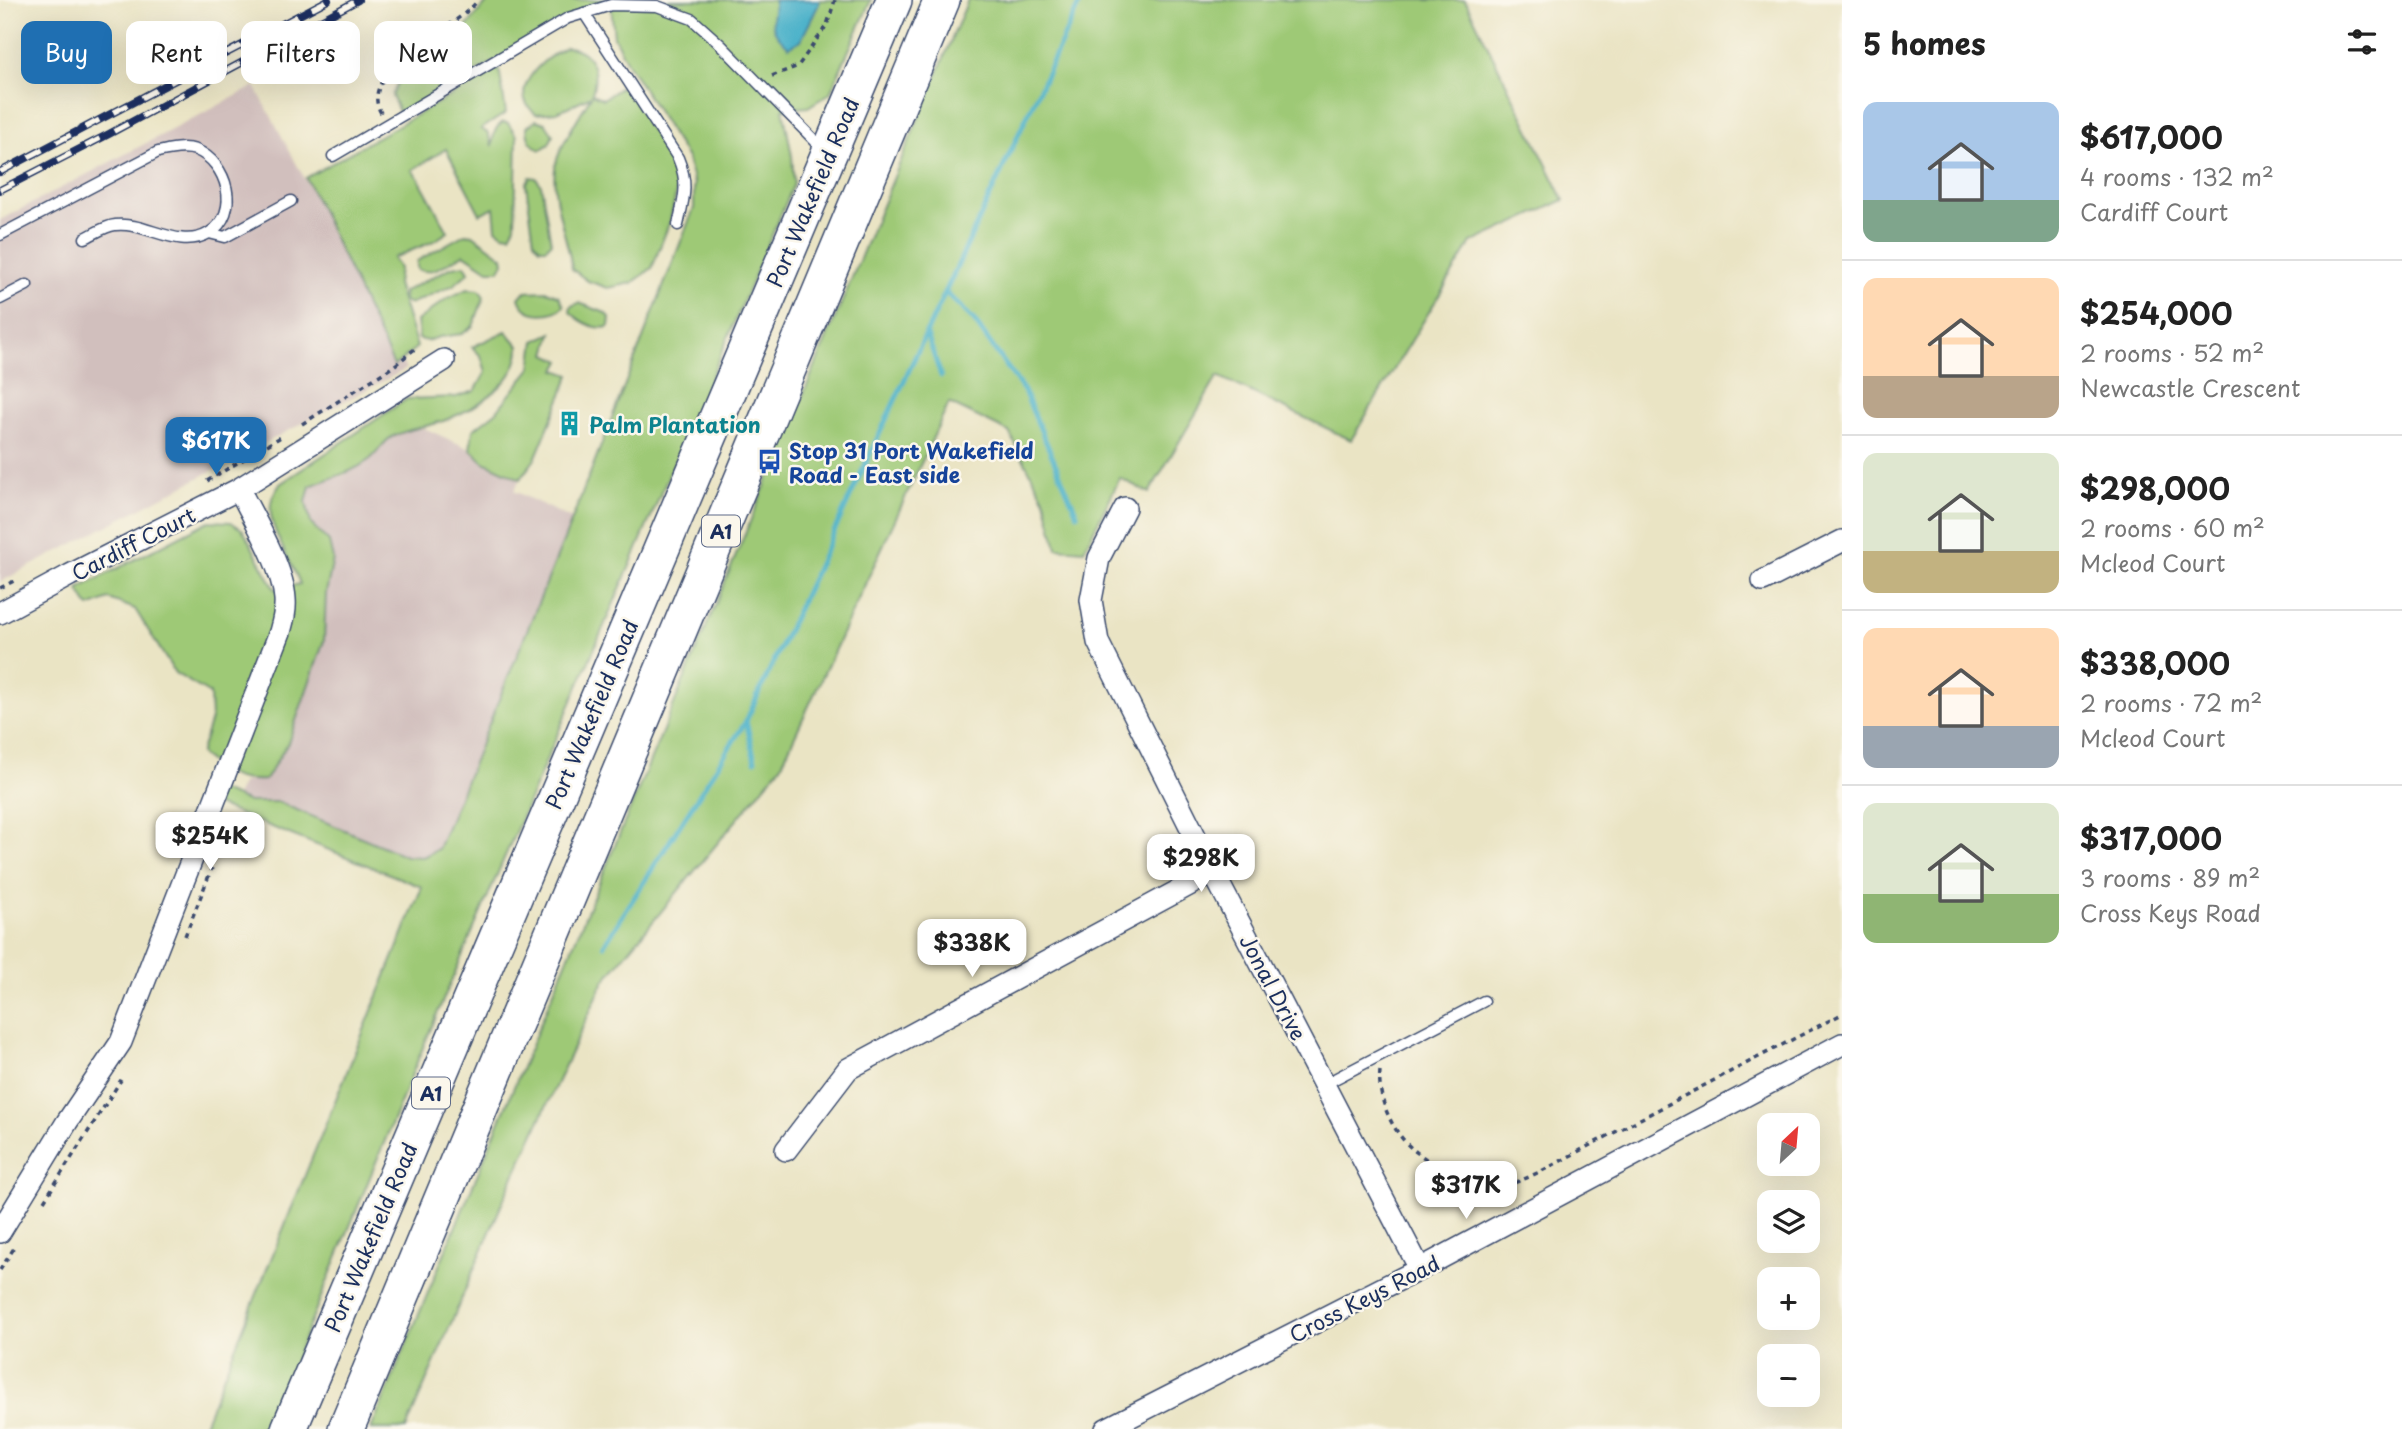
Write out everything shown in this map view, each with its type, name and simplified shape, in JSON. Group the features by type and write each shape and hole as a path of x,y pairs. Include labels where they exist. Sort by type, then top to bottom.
{"highway":[{"name":"Port Wakefield Road","path":"289,1429 894,0"},
{"name":"A1","path":"346,1429 942,0"}],"street":[{"name":"Cardiff Court","path":"0,613 239,489 444,360"},
{"path":"0,1232 67,1122 121,1042 280,632 286,602 284,589 271,554 239,489"},
{"name":"Jonal Drive","path":"1125,508 1099,558 1091,600 1098,642 1213,873 1420,1269"},
{"path":"1763,581 1842,541"},
{"path":"786,1150 848,1069 1213,873"},
{"name":"Cross Keys Road","path":"1106,1429 1420,1269 1842,1044"}],"lane":[{"path":"333,156 568,18 611,5 657,6 692,19 828,154"},
{"path":"584,13 678,158 686,186 678,225"},
{"path":"0,235 159,152 174,148 194,149 211,159 221,171 227,186 225,212 209,233"},
{"path":"85,238 113,225 133,226 188,240 209,233 225,237 291,201"},
{"path":"0,299 27,285"},
{"path":"1325,1084 1485,1001"}],"path":[{"path":"388,124 378,107 379,88 389,70 418,46 454,23 478,0"},
{"path":"757,82 798,66 827,25 835,0"},
{"path":"207,481 394,366 417,347"},
{"path":"0,588 24,576"},
{"path":"1381,1056 1379,1078 1385,1109 1406,1144 1454,1178 1500,1186 1519,1181 1842,1013"}],"shaded area":[{"path":"255,86 406,369 0,582 0,220"},
{"path":"424,428 470,449 484,462 520,479 514,491 572,519 438,849 423,857 406,856 278,802 249,802 236,796 243,782 265,780 324,641 326,592 333,559 329,542 311,524 306,502 310,486 343,476 372,458 388,439 405,431"}],"green space":[{"path":"489,0 871,0 830,93 808,107 783,109 794,184 426,1040 267,1429 202,1429 422,887 214,804 219,790 249,802 278,802 406,856 423,857 438,849 566,535 694,208 694,184 687,158 626,61 614,37 611,5 568,18 472,74 471,21"},
{"path":"968,0 1465,0 1564,200 1471,243 1351,440 1218,376 1149,493 1120,478 1084,550 1057,548 1045,500 1009,432 949,403 781,766 604,981 509,1187 406,1429 371,1429"},
{"path":"566,47 582,52 591,63 595,77 592,94 603,99 626,84 649,127 674,165 678,185 670,221 652,268 632,283 608,288 588,281 572,269 555,194 555,168 565,142 591,96 557,112 536,114 527,105 524,95 531,76 538,67"},
{"path":"499,68 506,113 481,129 488,133 492,146 496,130 503,122 508,123 517,136 515,226 510,235 503,234 496,229 494,207 480,214 446,149 412,170 448,232 434,241 393,258 399,268 397,284 417,347 394,366 306,178"},
{"path":"397,84 456,84 401,116 392,96"},
{"path":"536,120 545,123 553,135 549,144 540,150 531,143 527,131 527,127"},
{"path":"530,177 536,178 541,185 551,243 546,248 540,248 534,241 526,184"},
{"path":"465,234 473,235 503,257 504,263 499,270 488,270 464,254 434,270 417,269 417,261"},
{"path":"465,265 469,272 454,285 410,304 404,301 403,292 452,267"},
{"path":"467,289 479,290 484,297 473,326 462,334 427,341 419,339 417,321 446,299"},
{"path":"547,291 559,296 564,306 559,310 539,314 522,305 519,298 524,292"},
{"path":"579,303 610,317 609,327 593,326 574,316 570,312 571,306"},
{"path":"506,331 519,346 517,359 505,381 484,400 441,422 392,437 362,465 310,486 306,502 311,524 329,542 333,559 326,593 324,641 288,743 265,780 237,778 223,771 200,754 211,719 210,694 175,673 135,609 109,599 89,607 78,589 209,521 231,522 243,530 275,589 300,584 272,520 272,499 280,484 407,399 456,397 475,391 486,372 481,356 472,347"},
{"path":"552,333 546,354 561,361 556,370 570,375 535,459 520,479 484,462 470,449 473,430 496,412 531,368 535,341"}],"water":[{"path":"775,0 818,0 819,4 801,40 789,47 773,26"}],"waterway":[{"path":"604,945 746,721 1081,0"},
{"path":"945,292 973,319 1024,391 1077,514"},
{"path":"926,332 941,376"},
{"path":"746,721 755,761"}],"railway":[{"path":"0,172 328,0"},
{"path":"0,190 358,0"}],"place":[{"name":"Palm Plantation","path":"569,424"},
{"name":"Stop 31 Port Wakefield Road - East side","path":"769,462"}]}
